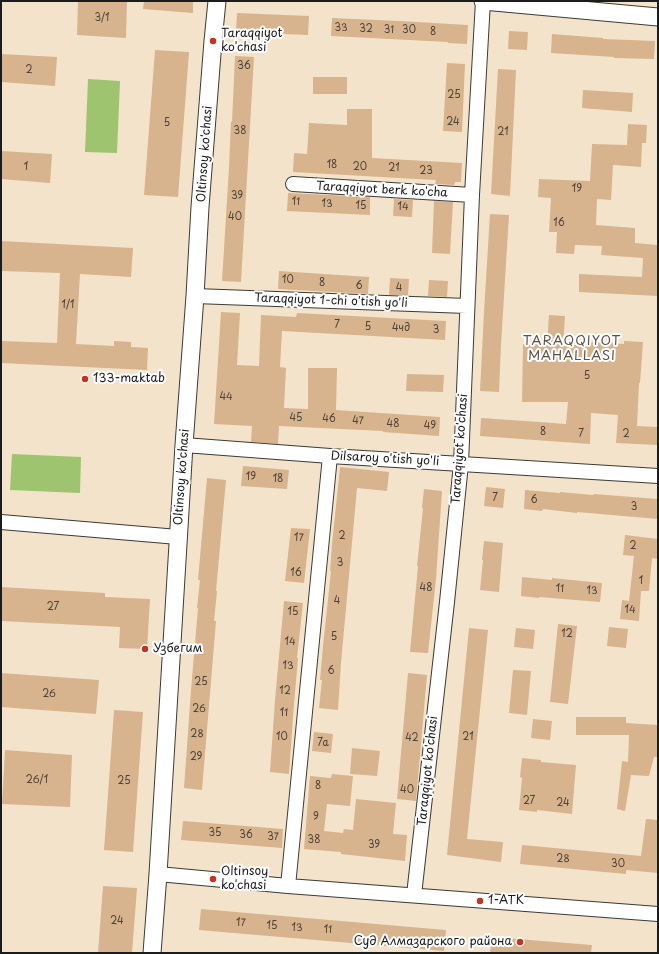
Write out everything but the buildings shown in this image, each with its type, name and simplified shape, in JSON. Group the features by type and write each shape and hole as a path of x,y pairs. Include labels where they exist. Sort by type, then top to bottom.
{"street":[{"name":"Oltinsoy ko'chasi","path":"152,953 200,207 217,1"},
{"path":"483,1 658,17"},
{"name":"Taraqqiyot ko'chasi","path":"414,896 461,464 472,195 483,1"},
{"name":"Taraqqiyot berk ko'cha","path":"293,184 472,195"},
{"name":"Taraqqiyot 1-chi o'tish yo'li","path":"195,296 467,306"},
{"name":"Dilsaroy o'tish yo'li","path":"184,446 658,476"},
{"path":"288,886 330,456"},
{"path":"1,522 178,537"},
{"path":"158,874 288,886 658,914"}],"green space":[{"path":"88,79 120,81 117,153 85,152"},
{"path":"12,454 81,457 80,493 10,490"}],"place":[{"name":"Taraqqiyot ko'chasi","path":"213,41"},
{"name":"133-maktab","path":"85,379"},
{"name":"Узбегим","path":"145,649"},
{"name":"Oltinsoy ko'chasi","path":"213,879"},
{"name":"1-ATK","path":"480,901"},
{"name":"Суд Алмазарского района","path":"520,942"}],"district":[{"name":"TARAQQIYOT MAHALLASI","path":"572,348"}]}
